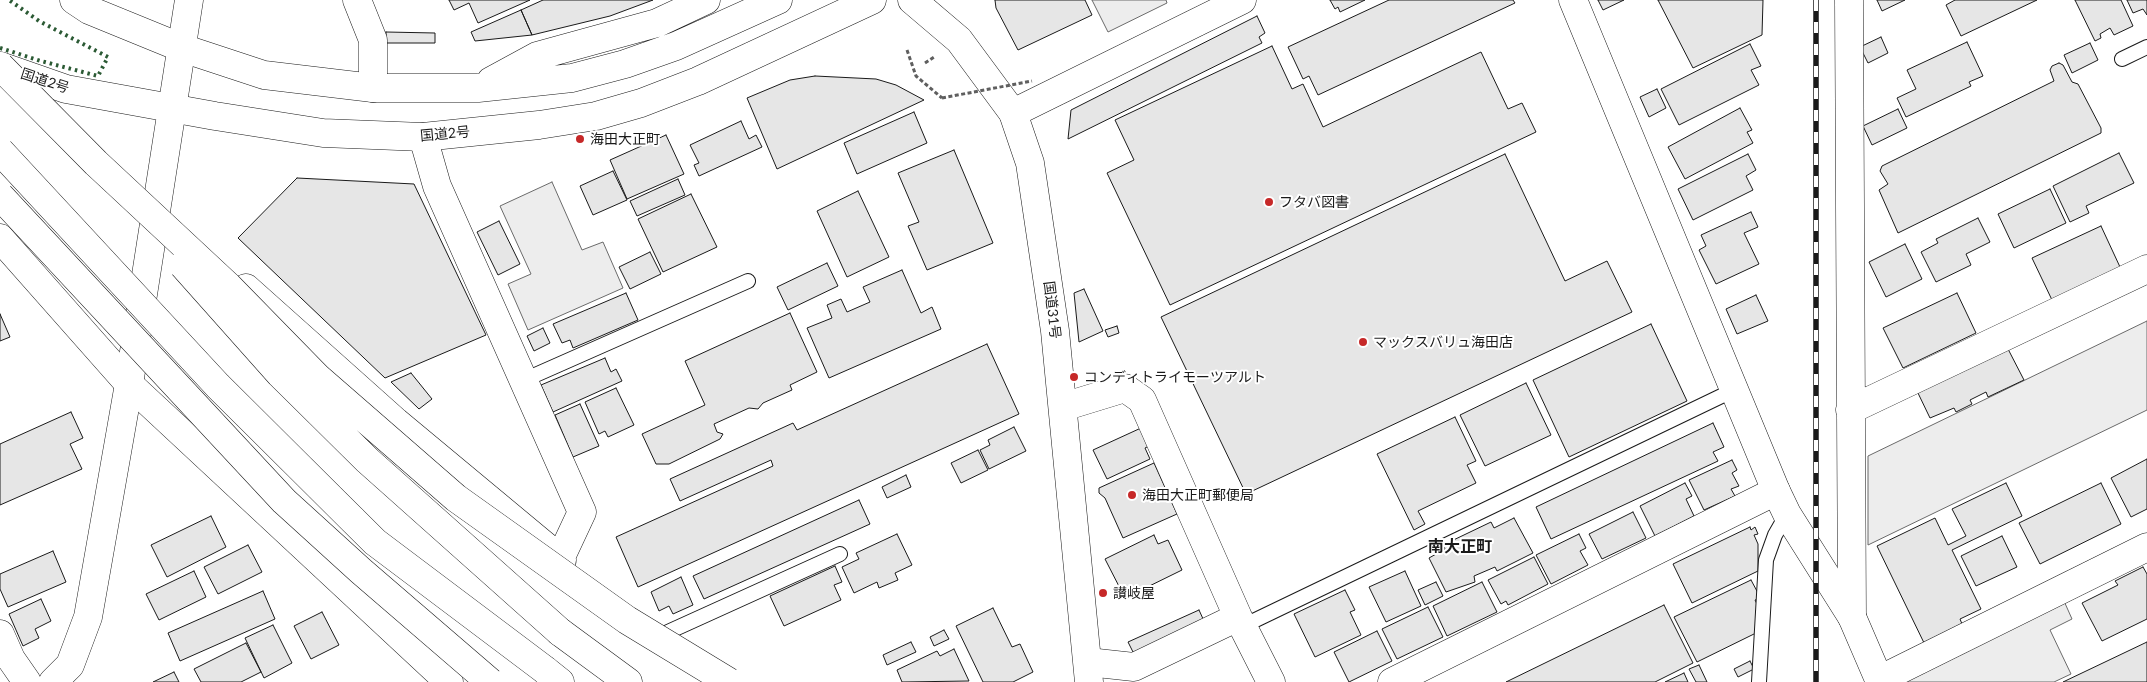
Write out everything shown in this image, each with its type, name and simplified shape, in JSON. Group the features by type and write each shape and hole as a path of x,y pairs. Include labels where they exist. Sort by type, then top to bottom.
{"main road":[{"path":"74,0 89,10 182,48 264,75 373,88 478,88 572,78 625,64 676,46 778,0"},
{"path":"53,682 70,665 88,617 129,384 190,0"},
{"path":"478,88 537,56 657,23 706,0"},
{"name":"国道2号","path":"0,66 66,89 172,108 323,133 424,137 549,124 596,116 641,103 698,81 872,0"},
{"name":"国道31号","path":"912,0 959,40 1013,112 1030,163 1055,332 1090,676"},
{"path":"1013,112 1242,0"},
{"path":"1573,0 1781,503 1852,617 1879,681 2147,547"},
{"path":"1849,0 1852,617"},
{"path":"361,1 373,40 373,88"},
{"path":"0,66 96,163 228,286 317,377 456,498 628,620 729,682"},
{"path":"424,137 437,186 582,512 560,559"},
{"path":"0,151 218,386 375,542 560,682"},
{"path":"96,163 184,267 280,374 367,460 560,632 628,682"},
{"path":"0,196 284,501 361,571 490,682"},
{"path":"156,207 396,422 560,559 741,682"},
{"path":"0,238 129,384 449,682"},
{"path":"1850,410 2147,270"},
{"path":"1063,407 1125,388 1142,400 1240,622 1271,682"},
{"path":"1392,682 1781,503"},
{"path":"1090,676 1134,667 1240,622"},
{"path":"0,634 11,659 27,682"}],"lane":[{"path":"2122,59 2147,47"},
{"path":"524,380 748,281"},
{"path":"1240,622 1734,390"},
{"path":"1759,682 1766,560 1775,535 1781,503"},
{"path":"668,632 840,554"}],"path":[{"path":"907,50 916,76 942,98 1032,81"}],"shaded area":[{"path":"1092,0 1166,0 1167,3 1108,32"},
{"path":"552,182 582,250 603,242 623,288 528,330 508,284 531,274 500,206"},
{"path":"2147,321 2147,410 1868,545 1868,456"},
{"path":"2064,601 2072,619 2050,630 2071,674 2054,682 1904,682"}],"building":[{"path":"449,0 530,0 478,23 469,3 454,10"},
{"path":"543,0 653,0 610,16 532,35 521,10"},
{"path":"995,0 1085,0 1092,15 1018,50 996,8"},
{"path":"1330,0 1365,0 1340,12 1338,7 1335,9"},
{"path":"1389,0 1513,0 1515,3 1318,95 1309,76 1303,79 1288,47"},
{"path":"1598,0 1624,0 1603,10"},
{"path":"1658,0 1763,0 1762,35 1693,68"},
{"path":"1877,0 1905,0 1882,11"},
{"path":"1955,0 2037,0 1961,36 1946,5"},
{"path":"2075,0 2121,0 2133,26 2114,35 2110,28 2100,34 2101,38 2095,41"},
{"path":"2127,0 2147,0 2147,15 2143,9 2133,13"},
{"path":"521,10 532,35 475,41 471,32"},
{"path":"1257,16 1265,33 1259,37 1262,43 1068,139 1071,110"},
{"path":"386,32 435,33 435,43 386,43"},
{"path":"1881,37 1888,53 1868,63 1860,47"},
{"path":"1967,42 1983,76 1969,82 1971,86 1906,117 1897,98 1916,89 1907,70"},
{"path":"2090,43 2098,60 2072,73 2064,55"},
{"path":"1750,44 1761,66 1751,70 1759,85 1679,125 1661,89"},
{"path":"1272,46 1292,89 1303,84 1323,127 1481,52 1508,109 1522,103 1536,132 1170,305 1107,173 1134,160 1115,120"},
{"path":"2059,63 2063,65 2072,82 2078,84 2101,128 2101,133 1898,233 1879,190 1888,184 1880,171 1882,166 2054,81 2050,70 2052,66"},
{"path":"815,76 876,79 896,85 924,100 777,169 747,98 790,80"},
{"path":"1657,89 1666,108 1649,117 1640,97"},
{"path":"1740,108 1752,130 1747,132 1753,143 1685,179 1668,147"},
{"path":"1898,109 1907,128 1872,145 1863,126"},
{"path":"914,112 927,143 857,174 844,143"},
{"path":"741,121 749,139 756,135 762,147 699,176 694,165 699,163 690,145"},
{"path":"666,135 684,174 627,199 610,160"},
{"path":"954,150 993,243 927,270 908,226 919,222 898,173"},
{"path":"2119,153 2134,183 2086,206 2089,213 2070,222 2053,186"},
{"path":"1505,154 1565,281 1607,261 1632,312 1246,494 1161,317"},
{"path":"1748,154 1756,170 1746,176 1753,190 1693,220 1678,189"},
{"path":"613,171 627,200 593,215 580,186"},
{"path":"297,178 414,184 486,335 385,378 238,238"},
{"path":"678,179 685,195 637,216 630,201"},
{"path":"2050,189 2066,223 2014,248 1998,214"},
{"path":"858,191 889,257 847,277 817,211"},
{"path":"691,194 717,247 663,272 638,219"},
{"path":"1751,212 1758,227 1744,233 1759,264 1716,284 1699,250 1706,246 1701,235"},
{"path":"1978,218 1990,242 1966,254 1971,265 1936,282 1921,252 1938,243 1936,239"},
{"path":"499,221 520,264 498,275 477,232"},
{"path":"2101,226 2120,267 2052,300 2032,258"},
{"path":"1905,244 1922,279 1886,297 1869,262"},
{"path":"650,252 661,274 630,289 619,267"},
{"path":"827,263 838,286 788,310 777,287"},
{"path":"902,270 921,313 932,307 941,329 829,378 807,328 832,318 827,305 841,299 847,312 870,302 863,287"},
{"path":"1084,289 1103,331 1079,342 1074,293"},
{"path":"626,293 638,320 573,348 570,340 562,343 553,324"},
{"path":"1957,293 1976,333 1903,368 1883,328"},
{"path":"1756,295 1768,321 1737,334 1726,309"},
{"path":"790,313 817,372 790,385 792,390 763,403 758,409 749,408 714,424 717,432 723,434 720,439 669,464 656,464 642,434 705,405 685,361"},
{"path":"0,314 10,337 0,341"},
{"path":"1651,324 1687,401 1569,457 1533,380"},
{"path":"1117,326 1119,333 1108,337 1105,330"},
{"path":"543,328 550,343 534,351 527,336"},
{"path":"987,344 1019,414 638,587 616,537 773,466 771,460 680,501 670,479 793,423 797,430"},
{"path":"2008,349 2024,380 1988,397 1986,392 1970,400 1972,404 1956,412 1954,408 1930,418 1917,391"},
{"path":"605,358 611,372 616,369 622,381 553,412 541,385"},
{"path":"411,373 432,399 419,409 391,382"},
{"path":"1526,383 1551,435 1485,466 1460,415"},
{"path":"616,388 634,425 608,437 605,431 599,434 585,402"},
{"path":"580,404 599,446 573,457 555,415"},
{"path":"71,412 83,438 70,444 82,469 0,505 0,444"},
{"path":"1455,417 1476,461 1467,465 1476,483 1418,511 1425,524 1414,530 1377,454"},
{"path":"1713,423 1724,447 1713,452 1718,461 1551,539 1536,507"},
{"path":"1014,427 1026,451 989,469 980,450 990,445 988,440"},
{"path":"1141,428 1149,446 1145,448 1150,459 1107,479 1093,450"},
{"path":"978,450 988,470 961,483 951,463"},
{"path":"2147,459 2147,509 2131,517 2111,478"},
{"path":"1732,460 1737,470 1732,473 1739,486 1731,489 1735,496 1704,510 1689,480"},
{"path":"1154,463 1177,514 1123,538 1105,498 1099,493 1099,488"},
{"path":"906,475 911,487 887,498 882,487"},
{"path":"1685,483 1692,496 1686,499 1694,516 1655,536 1640,506"},
{"path":"2006,483 2022,516 1952,550 1981,609 1960,619 1964,629 1926,647 1877,546 1935,518 1948,545 1966,536 1952,509"},
{"path":"2101,483 2121,524 2040,564 2019,523"},
{"path":"859,500 870,524 704,599 693,576"},
{"path":"1633,512 1646,538 1602,559 1589,534"},
{"path":"211,516 226,547 167,577 151,545"},
{"path":"1514,518 1533,553 1497,571 1495,567 1474,576 1475,582 1446,592 1429,558 1445,549 1443,545 1491,522 1494,528"},
{"path":"1750,527 1751,530 1755,527 1758,534 1754,535 1758,544 1758,571 1692,603 1673,564"},
{"path":"897,534 912,565 895,573 898,580 879,588 877,582 854,593 842,567 859,559 856,553"},
{"path":"1579,534 1586,548 1580,551 1588,565 1551,584 1536,555"},
{"path":"1154,535 1158,544 1168,540 1182,570 1125,598 1105,559"},
{"path":"2002,536 2017,567 1976,586 1961,556"},
{"path":"248,545 262,572 218,594 204,567"},
{"path":"53,551 66,582 8,607 0,589 0,574"},
{"path":"1534,557 1548,584 1508,605 1506,601 1501,604 1488,580"},
{"path":"835,566 842,582 834,585 841,600 784,626 770,596"},
{"path":"2143,567 2147,574 2147,619 2102,641 2082,603 2118,585 2115,581"},
{"path":"194,571 206,597 159,620 146,594"},
{"path":"1405,571 1421,606 1386,622 1369,587"},
{"path":"681,577 693,605 673,614 669,606 659,611 651,592"},
{"path":"1751,580 1758,593 1758,599 1755,600 1759,608 1756,610 1758,616 1756,633 1697,662 1674,617"},
{"path":"1436,582 1443,596 1425,605 1418,590"},
{"path":"1482,582 1497,612 1447,636 1433,606"},
{"path":"1345,590 1355,610 1350,612 1361,635 1315,657 1294,614"},
{"path":"263,591 275,619 180,661 168,633"},
{"path":"41,599 51,621 35,629 39,638 23,646 9,614"},
{"path":"1664,605 1693,663 1655,682 1506,682"},
{"path":"1428,607 1443,637 1397,659 1382,629"},
{"path":"993,608 1012,647 1020,644 1033,672 1013,682 983,682 956,626"},
{"path":"1199,610 1204,621 1134,654 1128,642"},
{"path":"322,612 339,645 311,659 294,626"},
{"path":"273,625 292,663 264,678 245,638"},
{"path":"944,630 949,639 934,646 930,637"},
{"path":"1377,631 1392,661 1349,682 1334,652"},
{"path":"911,642 916,652 887,665 883,655"},
{"path":"2147,642 2147,682 2063,682"},
{"path":"246,643 261,672 241,682 201,682 194,669"},
{"path":"954,649 969,681 902,682 897,670 937,651 940,656"},
{"path":"1750,661 1754,669 1738,677 1734,669"},
{"path":"1699,665 1707,682 1696,682 1689,669"},
{"path":"174,672 179,682 153,682"},
{"path":"1684,673 1688,682 1665,682"}],"railway":[{"path":"1816,0 1816,682"}],"hedge":[{"path":"0,48 98,76 108,57 39,21 9,0"}],"place":[{"name":"海田大正町","path":"580,139"},
{"name":"フタバ図書","path":"1269,202"},
{"name":"マックスバリュ海田店","path":"1363,342"},
{"name":"コンディトライモーツアルト","path":"1074,377"},
{"name":"海田大正町郵便局","path":"1132,495"},
{"name":"讃岐屋","path":"1103,593"}],"district":[{"name":"南大正町","path":"1460,547"}]}
